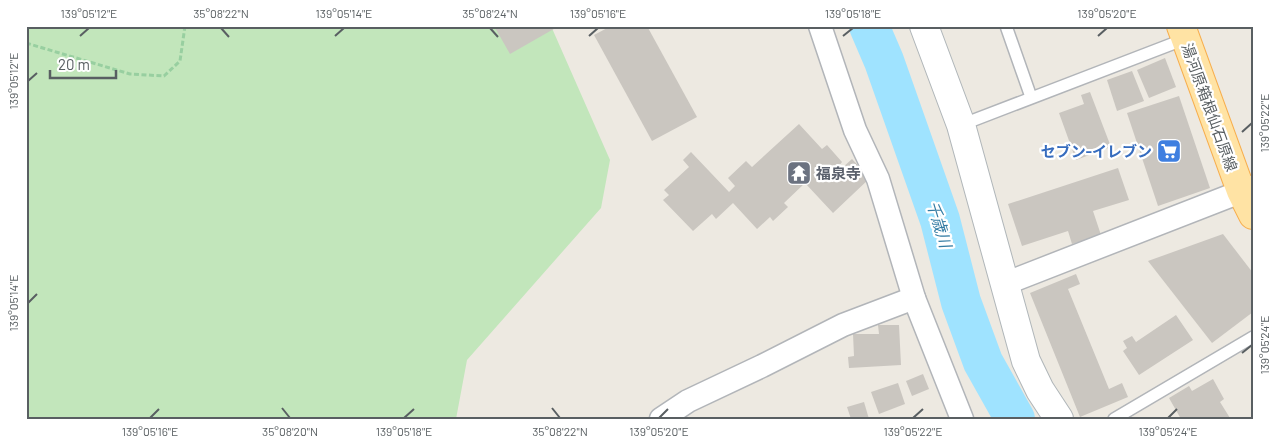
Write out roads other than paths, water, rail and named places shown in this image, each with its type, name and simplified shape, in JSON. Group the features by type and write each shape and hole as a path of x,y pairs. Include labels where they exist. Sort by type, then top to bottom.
{"main road":[{"name":"湯河原箱根仙石原線","path":"1183,32 1249,198"}],"street":[{"path":"820,26 855,130 878,179 914,298 962,419"},
{"path":"924,26 961,125 1026,361 1040,390 1059,419"},
{"path":"1004,284 1249,198"},
{"path":"661,419 688,401 762,366 843,324 914,298"}],"lane":[{"path":"1006,26 1031,97"},
{"path":"961,125 1183,32"},
{"path":"1114,419 1253,338"}],"waterway":[{"name":"千歳川","path":"869,26 884,61 940,220 961,302 983,362 1015,419"}],"place":[{"name":"セブン-イレブン","path":"1169,151"},
{"name":"福泉寺","path":"799,173"}]}
